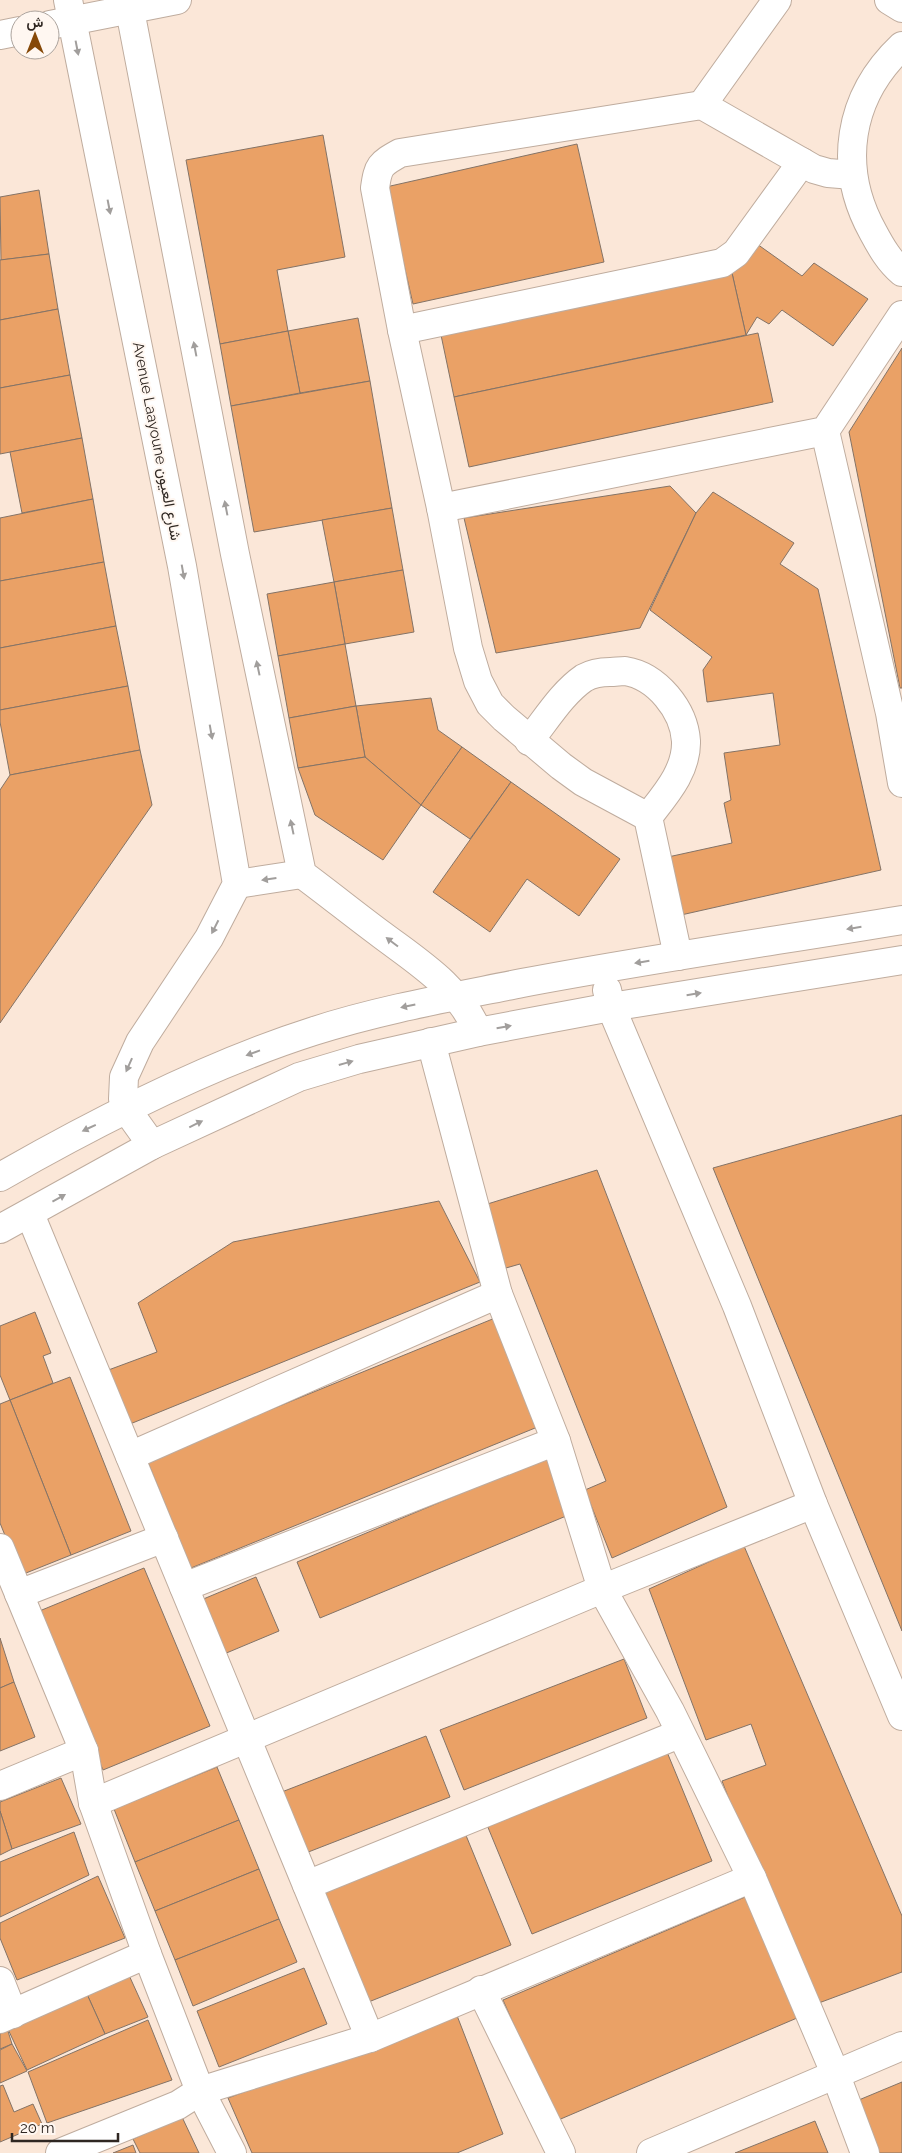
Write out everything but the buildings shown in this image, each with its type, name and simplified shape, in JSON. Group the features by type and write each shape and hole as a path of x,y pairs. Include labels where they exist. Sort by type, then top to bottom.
{"street":[{"path":"63,15 129,4 177,0"},
{"path":"702,105 776,0"},
{"path":"889,0 902,8"},
{"path":"129,4 234,554 302,874 432,972 456,996 472,1016 478,1032"},
{"name":"Avenue Laayoune شارع العيون","path":"63,15 182,566 237,884"},
{"path":"902,46 871,82 859,108 854,128 852,153 853,175 864,216 892,263 902,272"},
{"path":"678,956 648,818 583,782 529,741 490,704 478,681 468,648 441,508 402,330 375,188 378,169 387,160 400,153 702,105 814,169 828,174 853,175"},
{"path":"402,330 722,263 736,253 802,162"},
{"path":"441,508 826,431 902,315"},
{"path":"826,431 896,711 902,783"},
{"path":"529,741 569,691 586,677 605,672 626,671 642,677 661,689 680,714 686,741 682,766 673,785 648,818"},
{"path":"152,1145 127,1110 123,1099 124,1077 140,1042 209,938 237,884 302,874"},
{"path":"0,1177 75,1134 225,1064 314,1031 456,996 601,968 902,920"},
{"path":"0,1229 152,1145 299,1077 359,1059 478,1032 611,1007 902,960"},
{"path":"601,968 611,1007 737,1306 813,1504 902,1716"},
{"path":"430,1042 498,1294 556,1442 602,1589 670,1711 679,1734 752,1878 835,2073 866,2153"},
{"path":"30,1214 370,2038"},
{"path":"130,1456 498,1294"},
{"path":"184,1587 556,1442"},
{"path":"93,1802 602,1589 813,1504"},
{"path":"19,1594 164,1538"},
{"path":"0,1548 84,1751 93,1802 147,1954 200,2091 232,2153"},
{"path":"307,1885 679,1734"},
{"path":"0,1786 84,1751"},
{"path":"60,2153 178,2105 200,2091 370,2038 752,1878"},
{"path":"0,1980 6,2016 147,1954"},
{"path":"481,1990 561,2153"},
{"path":"651,2153 902,2046"}]}
